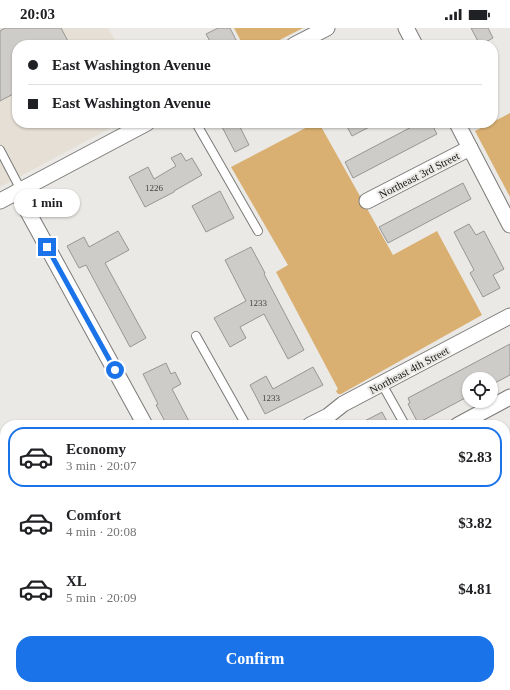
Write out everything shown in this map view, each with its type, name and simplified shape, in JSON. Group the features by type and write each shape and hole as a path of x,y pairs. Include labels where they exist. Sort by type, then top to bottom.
{"street":[{"path":"304,40 327,28"},
{"path":"406,28 412,40"},
{"path":"0,201 135,128"},
{"path":"460,128 510,225"},
{"name":"Northeast 3rd Street","path":"367,201 470,148"},
{"path":"19,191 142,420"},
{"name":"Northeast 4th Street","path":"320,420 328,416 343,404 510,316"},
{"path":"468,420 510,398"}],"lane":[{"path":"199,128 258,231"},
{"path":"0,150 19,191"},
{"path":"196,336 243,420"},
{"path":"382,384 402,420"}],"shaded area":[{"path":"0,28 108,28 115,40 12,40 12,128 111,128 0,187"},
{"path":"234,28 303,28 280,40 240,40"},
{"path":"510,113 510,197 475,131 481,128 498,128 498,119"},
{"path":"305,128 322,128 393,255 437,231 482,315 341,394 338,394 336,391 338,389 276,272 288,265 231,167"}],"building":[{"path":"5,28 61,28 67,40 12,40 12,95 0,101 0,31"},
{"path":"218,28 230,28 236,40 209,40 206,34"},
{"path":"471,28 488,28 493,38 489,40 477,40"},
{"path":"223,128 240,128 249,145 235,152"},
{"path":"348,128 367,128 352,136"},
{"path":"410,128 434,128 437,134 353,178 345,162"},
{"path":"181,153 186,161 192,158 202,175 145,207 129,177 148,167 154,179 176,166 171,158"},
{"path":"463,183 471,199 388,243 379,227"},
{"path":"220,191 234,218 206,232 192,206"},
{"path":"469,224 476,235 484,231 504,269 493,275 500,288 483,297 470,273 474,270 454,232"},
{"path":"118,231 129,250 105,263 146,338 130,347 86,265 79,268 67,246 84,237 89,247"},
{"path":"251,247 304,350 288,359 264,314 240,327 246,338 230,347 214,318 246,301 225,260"},
{"path":"510,344 510,375 498,381 498,372 462,372 462,400 424,420 416,420 408,404 410,403 408,398"},
{"path":"166,363 171,374 175,372 181,384 172,389 188,420 164,420 143,374"},
{"path":"313,367 323,385 265,414 250,385 266,376 273,389"},
{"path":"382,412 386,420 367,420"}],"route":[{"path":"47,247 115,370"}]}
